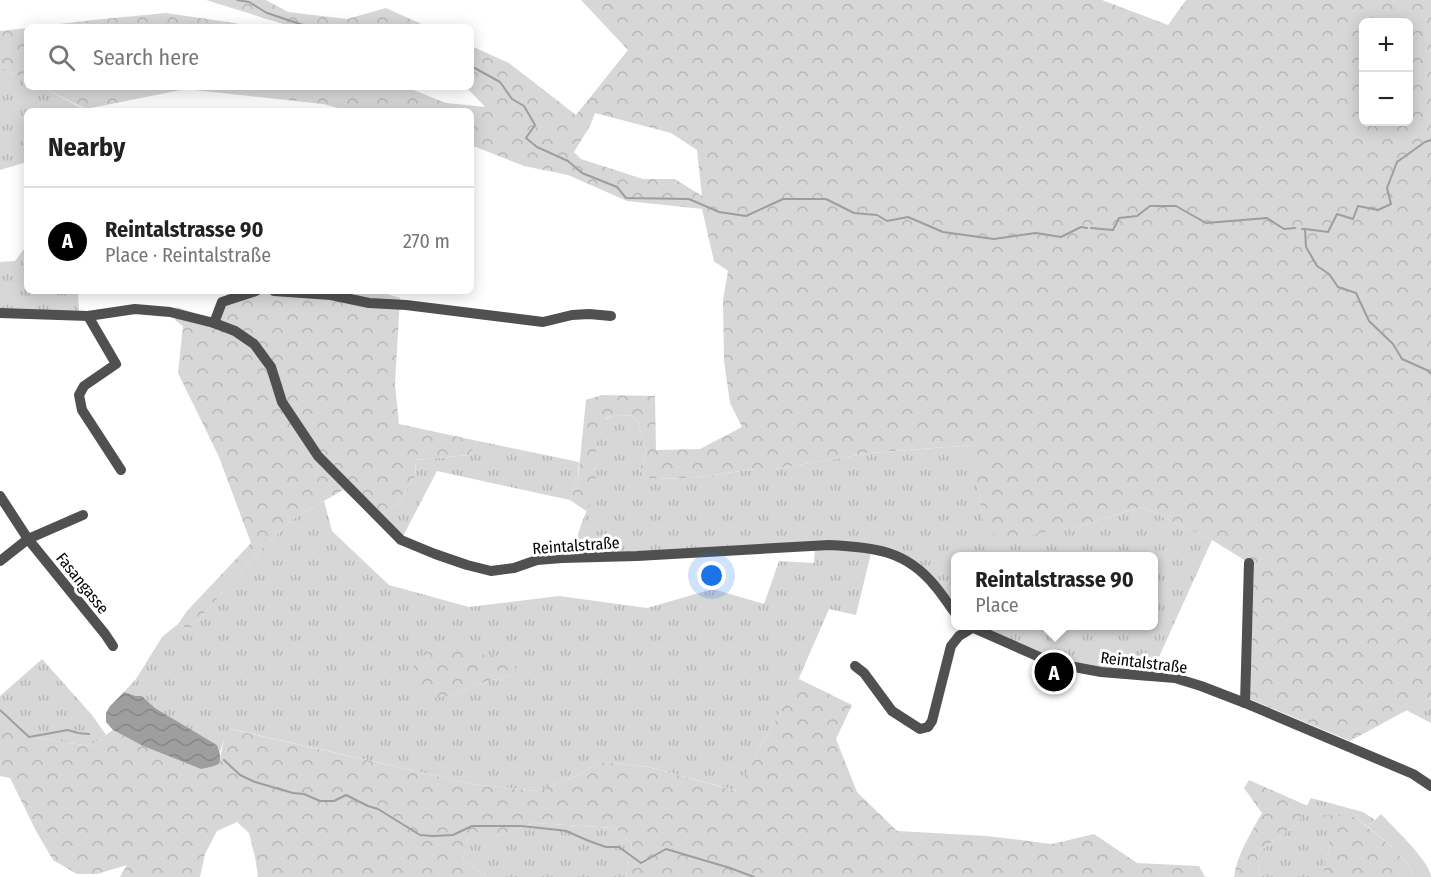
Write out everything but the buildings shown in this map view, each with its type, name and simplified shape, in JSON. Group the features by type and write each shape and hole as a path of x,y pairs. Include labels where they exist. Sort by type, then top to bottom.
{"street":[{"path":"214,323 222,302 247,294"},
{"path":"318,294 369,303 406,305 543,322 580,314 610,316"},
{"name":"Reintalstraße","path":"0,313 88,316 135,309 170,312 214,323 235,332 254,344 271,367 282,402 318,456 401,540 435,554 491,571 514,568 537,560 562,558 829,545 860,547 896,556 912,563 935,585 951,607"},
{"path":"88,316 116,364 84,386 79,394 82,410 121,470"},
{"name":"Fasangasse","path":"0,496 28,539 113,646"},
{"path":"0,561 28,539 83,515"},
{"path":"1245,703 1249,563"},
{"name":"Reintalstraße","path":"855,666 864,673 892,711 920,729 928,727 932,721 951,646 966,630"},
{"name":"Reintalstraße","path":"977,630 1044,659 1064,665 1101,672 1175,678 1201,686 1413,774 1431,786"}],"green space":[{"path":"206,0 266,0 288,12 347,19 386,8 421,24 283,24"},
{"path":"581,0 1102,0 1168,25 1186,0 1431,0 1431,698 1350,741 1250,699 1254,566 1212,540 1142,507 1079,526 999,541 983,519 971,445 870,453 774,469 755,469 691,478 650,479 639,470 646,452 638,423 632,416 618,415 607,418 599,426 594,464 596,479 593,498 586,511 570,500 578,479 586,400 602,395 655,396 656,450 700,449 742,427 730,403 724,361 723,300 728,271 714,261 702,209 627,201 568,175 524,166 474,146 474,108 338,108 323,104 195,90 414,90 446,103 485,107 469,90 474,90 474,47 509,63 576,115 628,50","holes":["595,113 671,133 697,150 702,196 675,179 643,179 581,159 574,152"]},
{"path":"166,13 238,24 60,24"},
{"path":"24,28 24,79 0,67 0,31"},
{"path":"0,67 24,79 24,90 47,90 82,108 24,108 24,163 0,170"},
{"path":"47,90 181,90 84,108"},
{"path":"24,249 24,294 78,294 79,311 0,309 0,262 15,261"},
{"path":"227,294 387,294 400,298 395,384 399,424 478,441 469,455 416,460 415,477 397,504 377,516 370,513 343,490 291,520 257,554 189,630 178,624 187,611 251,543 219,457 178,373 183,326 175,320 177,307 213,320"},
{"path":"618,415 632,416 638,423 646,452 639,470 650,479 691,478 755,469 774,469 870,453 972,445 983,519 999,540 1079,526 1142,507 1212,540 1148,681 1106,677 980,630 1158,630 1158,552 951,552 951,608 912,563 871,553 856,615 829,609 796,685 738,791 648,767 601,762 576,776 538,791 472,784 231,729 220,752 217,745 155,708 142,696 124,692 136,679 162,637 178,624 189,630 257,554 291,520 324,501 332,531 389,585 469,607 559,596 647,608 713,589 764,604 779,561 814,563 815,546 575,553 578,534 593,491 594,455 599,426 604,420","holes":["408,672 516,674 478,684 449,696"]},
{"path":"478,441 579,462 578,479 570,500 437,471 401,540 377,516 397,504 415,477 416,460 469,455"},
{"path":"456,650 514,659 516,674 478,684 449,696 428,698 413,689 408,672 429,651"},
{"path":"42,659 92,715 106,735 90,746 29,737 0,710 0,696"},
{"path":"799,679 852,705 836,739 857,792 897,831 987,836 1052,844 1094,834 1137,863 1199,866 1205,877 626,877 632,844 615,828 534,823 493,837 469,837 463,859 486,877 257,877 249,833 237,822 217,831 205,854 200,877 120,877 127,865 97,874 77,874 53,860 10,778 0,776 0,710 29,737 90,746 113,730 143,746 201,769 219,763 224,740 230,729 472,784 538,791 576,776 601,762 648,767 737,791"},
{"path":"1431,698 1431,723 1406,710"},
{"path":"1249,780 1308,806 1297,824 1257,853 1260,877 1234,877 1241,852 1262,813 1244,788"},
{"path":"1311,798 1363,812 1375,820 1368,827 1355,817 1330,845 1322,877 1260,877 1257,853 1297,824"},
{"path":"1381,814 1418,854 1431,877 1412,877 1411,868 1391,846 1368,827"},
{"path":"1323,815 1355,817 1391,846 1411,868 1412,877 1322,877 1330,845"},
{"path":"534,823 615,828 632,844 626,877 486,877 463,859 469,836 493,837"}],"water":[{"path":"124,692 142,696 155,708 217,745 220,755 219,764 201,769 143,746 113,730 106,722 106,713"}],"waterway":[{"path":"237,0 249,2 267,13 300,24"},
{"path":"474,68 500,82 512,99 524,106 535,125 526,138 537,147 568,161 582,173 617,187 626,198 689,199 719,212 746,216 783,199 826,199 854,213 877,215 887,221 908,217 943,232 994,239 1036,233 1061,237 1081,227 1087,228"},
{"path":"1305,229 1328,232 1337,214 1353,219 1358,206 1378,210 1391,204 1387,188 1397,162 1431,140"},
{"path":"1091,228 1113,230 1119,218 1137,216 1150,206 1176,206 1206,223 1267,218 1284,229 1295,228"},
{"path":"1302,229 1305,229 1306,247 1317,266 1329,274 1338,287 1356,293 1369,321 1393,344 1402,359 1431,374"},
{"path":"0,710 29,737 68,730 89,734"},
{"path":"224,760 240,775 255,782 304,794 320,801 334,801 346,795 378,809 420,835 453,835 472,826 521,826 559,830 606,847 619,847 641,863 666,849 754,877"}],"place":[{"name":"Reintalstrasse 90","path":"1054,672"}]}
